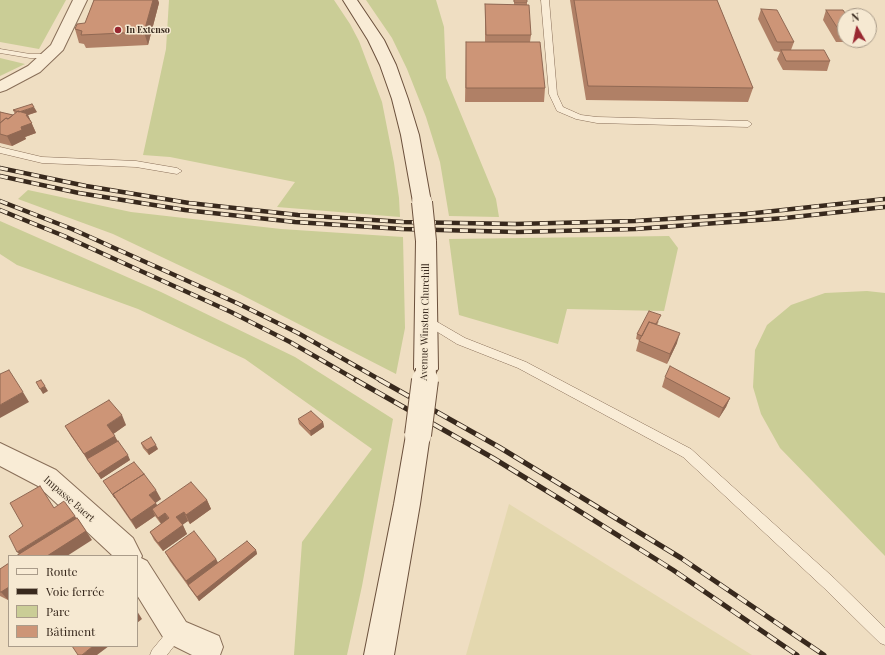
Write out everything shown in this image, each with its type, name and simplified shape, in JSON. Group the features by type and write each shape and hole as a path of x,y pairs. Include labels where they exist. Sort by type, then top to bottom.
{"main road":[{"path":"0,87 34,69 58,47 80,0"},
{"name":"Avenue Winston Churchill","path":"350,0 376,40 388,65 400,99 410,135 422,202 426,241 426,369 418,435 407,504 379,655"},
{"name":"Impasse Baert","path":"0,454 47,478 123,547 127,555"},
{"path":"138,572 176,632 208,647"}],"lane":[{"path":"545,0 553,94 560,109 579,117 597,120 748,124"},
{"path":"0,51 30,56 48,56"},
{"path":"0,150 42,160 136,164 177,171"},
{"path":"427,320 461,341 522,365 687,453 829,583 885,638"},
{"path":"157,655 176,632"}],"shaded area":[{"path":"509,504 752,655 466,655"}],"green space":[{"path":"0,0 66,0 39,49 0,42"},
{"path":"169,0 334,0 359,41 382,102 394,163 400,217 277,207 295,182 170,157 143,155 166,49"},
{"path":"366,0 436,0 444,27 446,78 496,199 499,217 449,216 440,162 426,117 407,69 392,38"},
{"path":"0,58 25,64 0,76"},
{"path":"28,190 131,212 281,229 403,237 405,328 396,374 240,294 113,234 18,199"},
{"path":"0,221 161,292 295,357 393,419 362,586 347,655 294,655 302,542 372,449 245,359 138,309 17,265 0,254"},
{"path":"669,236 678,248 664,311 567,309 558,344 459,315 449,239"},
{"path":"867,291 885,293 885,556 780,448 761,414 753,387 755,350 767,325 791,305 825,293"}],"building":[{"path":"94,0 153,0 144,32 81,35 82,31 75,29 77,24 85,23"},
{"path":"514,0 527,0 527,2 514,2"},
{"path":"574,0 717,0 753,88 588,86"},
{"path":"485,4 529,5 531,35 486,35"},
{"path":"761,9 777,10 794,42 777,42"},
{"path":"826,10 837,10 837,27"},
{"path":"466,42 540,42 545,88 466,88"},
{"path":"781,50 824,50 830,61 786,61"},
{"path":"32,104 34,107 19,112 13,110"},
{"path":"18,111 28,114 26,115 32,123 21,127 22,130 7,136 0,134 0,123"},
{"path":"0,112 13,115 0,123"},
{"path":"649,311 661,315 656,324 649,322 642,336 637,334"},
{"path":"649,322 680,333 670,354 639,341"},
{"path":"670,366 730,398 723,408 665,377"},
{"path":"9,370 23,392 0,405 0,374"},
{"path":"41,380 45,386 40,389 36,382"},
{"path":"109,400 122,415 107,425 115,436 84,454 65,426"},
{"path":"311,411 323,422 310,431 298,419"},
{"path":"151,437 156,445 147,450 141,443"},
{"path":"118,441 128,455 98,474 87,459"},
{"path":"134,462 144,474 113,494 115,498 103,481"},
{"path":"144,474 156,490 149,495 156,503 131,520 113,494"},
{"path":"191,482 207,500 186,515 184,512 176,517 183,525 158,543 150,532 169,518 165,513 158,518 152,509"},
{"path":"40,486 54,508 64,501 75,516 17,552 9,536 23,526 10,503"},
{"path":"77,518 86,531 49,555 18,555"},
{"path":"194,531 216,559 186,581 165,552"},
{"path":"247,541 256,550 197,597 188,585"},
{"path":"8,564 8,588 1,592 0,592 0,569"},
{"path":"73,647 92,647 82,655 78,655"}],"railway":[{"path":"0,168 86,186 189,203 298,215 403,222 515,224 635,221 746,214 885,199"},
{"path":"0,176 79,193 185,210 295,222 402,229 517,232 635,229 785,218 885,207"},
{"path":"0,201 72,229 239,304 298,333 382,381"},
{"path":"0,210 64,236 231,312 290,342 358,381"},
{"path":"356,380 493,458 568,504 673,570 797,655"},
{"path":"380,380 499,447 681,558 824,655"}],"place":[{"name":"In Extenso","path":"118,30"}]}
